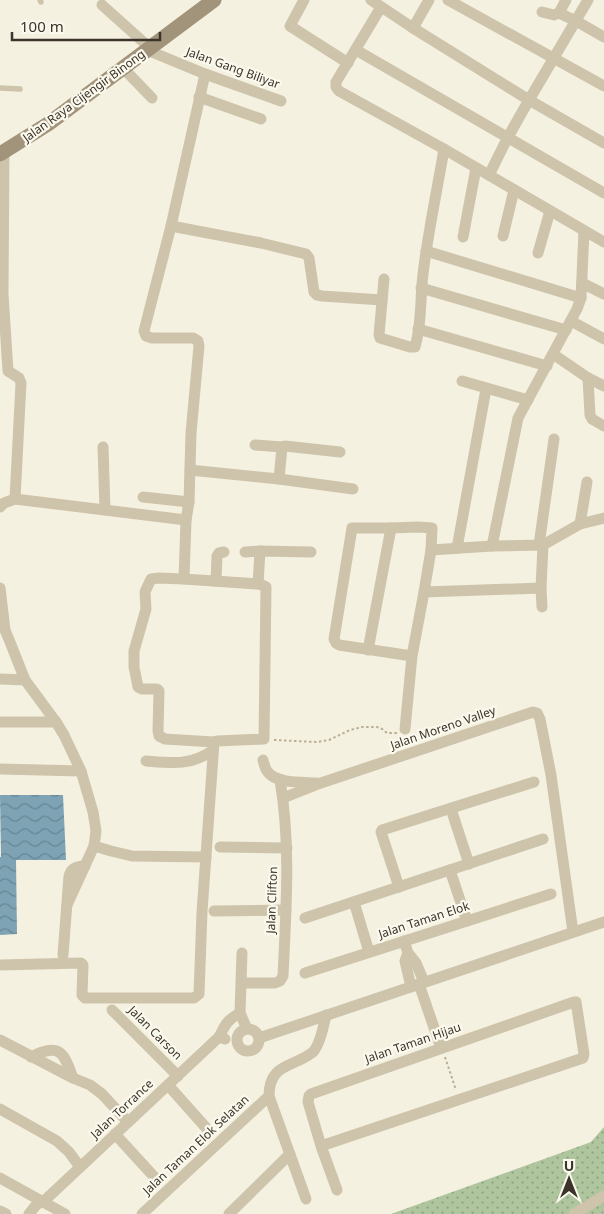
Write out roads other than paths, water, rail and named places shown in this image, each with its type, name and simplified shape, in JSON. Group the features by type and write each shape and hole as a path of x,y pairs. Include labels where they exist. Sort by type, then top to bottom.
{"street":[{"name":"Jalan Raya Cijengir Binong","path":"2,152 48,124 214,0"},
{"path":"304,0 290,26 348,63"},
{"path":"413,28 429,0"},
{"path":"448,0 604,86"},
{"path":"542,12 554,15 559,13 566,0"},
{"path":"488,175 508,136 588,0"},
{"path":"604,143 529,100 376,4 356,50 336,82 339,92 444,149 604,242"},
{"name":"Jalan Gang Biliyar","path":"102,5 149,49 205,74 281,101"},
{"path":"559,13 604,37"},
{"path":"356,50 604,193"},
{"path":"123,68 152,98"},
{"path":"184,579 191,433 199,346 198,341 193,338 152,338 146,336 144,331 171,226 205,74"},
{"path":"199,97 262,119"},
{"path":"384,279 380,338 414,347 418,329 426,251 444,149"},
{"path":"2,152 4,374 18,378 21,383 3,503 105,510 186,520"},
{"path":"463,237 476,168"},
{"path":"503,236 514,190"},
{"path":"538,253 550,211"},
{"path":"171,226 261,243 306,254 309,258 314,292 317,294 322,296 382,300"},
{"path":"492,546 518,418 577,309 582,283 584,231"},
{"path":"426,251 580,298"},
{"path":"582,283 604,294"},
{"path":"421,288 568,325 604,339"},
{"path":"418,329 546,366"},
{"path":"553,354 588,378 604,386"},
{"path":"588,378 590,415 592,419 604,426"},
{"path":"462,381 528,400"},
{"path":"456,548 486,389"},
{"path":"542,607 541,545 554,439"},
{"path":"255,445 340,452"},
{"path":"104,447 105,510"},
{"path":"279,479 282,448"},
{"path":"190,470 279,479 353,490"},
{"path":"580,524 587,482"},
{"path":"143,497 189,502"},
{"path":"430,550 541,545 580,524 604,518"},
{"path":"404,729 412,656 424,592 432,530 430,527 352,528 334,639 339,645 412,656"},
{"path":"368,650 390,528"},
{"path":"258,584 260,551"},
{"path":"216,580 216,556 224,552"},
{"path":"245,552 311,552"},
{"path":"146,761 180,763 198,759 213,746 217,741 264,739 266,587 258,584 216,580 151,579 145,592 146,609 134,651 134,667 138,687 142,689 157,689 159,691 159,736 165,739 213,746"},
{"path":"0,588 3,630 25,680 56,722 81,771 95,825 94,846 85,866 70,870 63,955"},
{"path":"424,592 542,588"},
{"path":"0,679 25,680"},
{"name":"Jalan Moreno Valley","path":"283,798 321,783 533,712 537,713 546,749 576,931"},
{"path":"0,722 56,722"},
{"path":"0,965 81,963 83,966 82,995 85,998 194,998 198,994 213,746"},
{"path":"263,760 268,774 280,780"},
{"path":"0,769 81,771"},
{"name":"Jalan Moreno Valley","path":"280,780 321,783"},
{"name":"Jalan Clifton","path":"242,983 275,984 283,976 288,876 280,780"},
{"path":"400,887 381,832 382,830 534,782"},
{"path":"451,809 469,864"},
{"path":"305,918 543,839"},
{"path":"94,846 132,856 206,857"},
{"path":"220,847 287,848"},
{"path":"450,870 467,921"},
{"name":"Jalan Taman Elok","path":"305,973 551,894"},
{"path":"354,902 369,952"},
{"path":"214,911 286,910"},
{"path":"259,1038 604,922"},
{"path":"404,941 408,953 405,961 418,985 441,1048"},
{"path":"242,953 240,1014 247,1030"},
{"name":"Jalan Taman Hijau","path":"321,1146 583,1058 576,1002 311,1094 308,1102 321,1146 337,1190"},
{"name":"Jalan Carson","path":"112,1010 178,1076"},
{"name":"Jalan Torrance","path":"29,1214 37,1204 43,1202 220,1037 227,1021 240,1014"},
{"path":"306,1199 270,1096 270,1086 276,1073 313,1052 317,1046 326,1016"},
{"path":"237,1043 240,1032 247,1030 254,1032 259,1038"},
{"path":"220,1037 237,1043 241,1049 248,1051 255,1048 259,1038"},
{"path":"0,1040 90,1085 102,1094 128,1122"},
{"path":"31,1057 43,1050 58,1052 64,1056 73,1078"},
{"path":"168,1085 208,1130"},
{"name":"Jalan Taman Elok Selatan","path":"142,1214 270,1096"},
{"path":"0,1109 57,1141 69,1152 80,1167"},
{"path":"115,1134 158,1181"},
{"path":"229,1214 290,1154"},
{"path":"0,1178 65,1214"},
{"path":"574,1214 604,1196"},
{"path":"43,1202 43,1214"},
{"path":"0,1211 6,1214"}],"lane":[{"path":"0,88 20,89"}],"water":[{"path":"0,795 63,795 66,860 16,860 17,934 0,935"}]}
